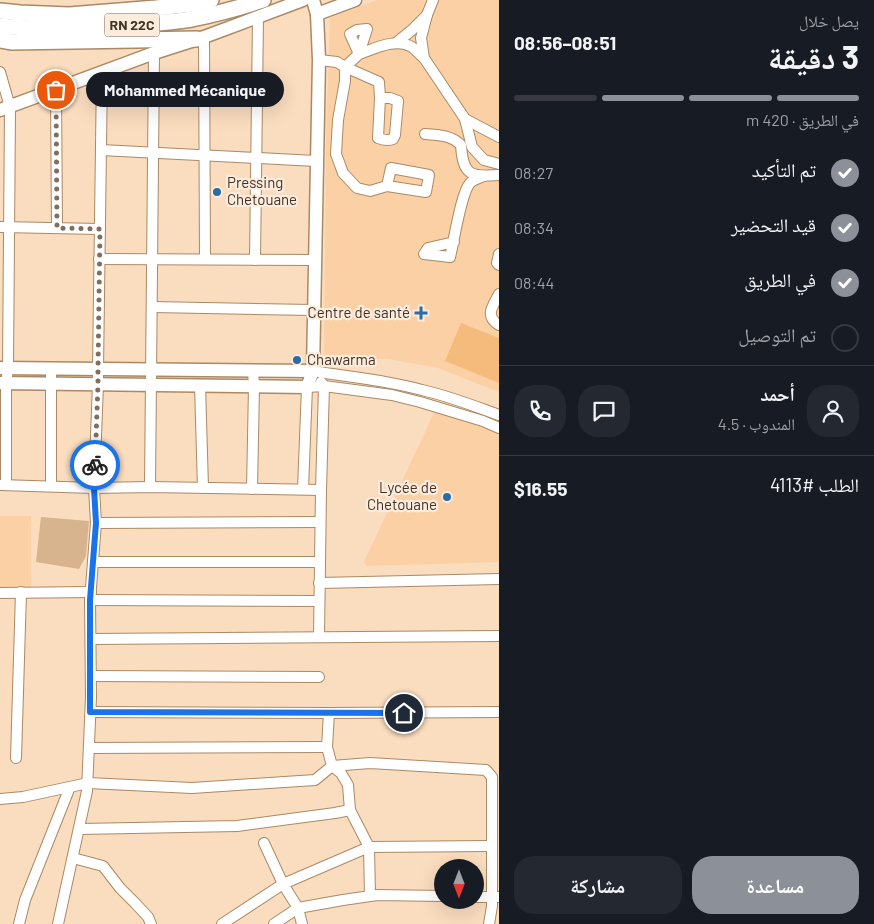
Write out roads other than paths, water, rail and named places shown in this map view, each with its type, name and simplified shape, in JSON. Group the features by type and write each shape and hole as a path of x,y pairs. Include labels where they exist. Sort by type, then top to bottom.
{"highway":[{"name":"RN 22C","path":"0,12 69,15 156,8 211,0"},
{"name":"RN 22C","path":"0,26 70,29 158,23 191,19 231,10 262,0"},
{"path":"0,40 12,42 200,38"}],"main road":[{"path":"5,108 303,0"},
{"path":"3,383 307,386 313,371 319,60 317,14 313,0"},
{"path":"317,14 355,0"},
{"path":"4,368 313,371"}],"street":[{"path":"424,58 421,38 426,15 433,0"},
{"path":"387,186 370,191 357,188 343,173 336,154 338,120 345,81 345,67 359,54 396,43 426,15"},
{"path":"255,260 258,17"},
{"path":"200,38 204,155 204,259"},
{"path":"396,43 405,44 424,58 465,119 472,147 484,160 499,164"},
{"path":"150,487 154,53"},
{"path":"319,60 337,62 379,82 380,98"},
{"path":"0,72 5,108 3,485 94,488 321,490"},
{"path":"58,924 88,791 91,676 90,596 96,523 94,488 98,384 102,72"},
{"path":"56,90 57,228"},
{"path":"465,119 499,138"},
{"path":"424,134 441,135 456,139 461,145 462,157 468,171 472,174 484,176 499,175"},
{"path":"101,150 316,161"},
{"path":"454,242 464,193 470,182 484,176"},
{"path":"4,227 100,229"},
{"path":"499,254 497,263 499,265"},
{"path":"99,259 314,260"},
{"path":"499,294 491,309 490,316 493,322 499,325"},
{"path":"152,308 313,310"},
{"path":"52,369 52,486"},
{"path":"252,489 253,370"},
{"path":"313,371 324,386 319,637"},
{"path":"313,371 389,382 454,399 499,415"},
{"path":"200,385 202,488"},
{"path":"303,489 307,386 324,386 392,395 483,421 499,428"},
{"path":"420,402 422,390"},
{"path":"96,523 320,522"},
{"path":"93,562 320,562"},
{"path":"320,583 499,579"},
{"path":"0,593 21,592 90,596 319,601"},
{"path":"16,758 21,592"},
{"path":"90,638 499,636"},
{"path":"91,676 319,677"},
{"path":"90,712 499,712"},
{"path":"329,713 327,747 332,766 348,784 350,810 369,847 370,896"},
{"path":"89,748 327,747"},
{"path":"0,799 23,797 88,783 192,788 315,780 332,766 370,763 486,770 495,776 491,846 495,897 489,924"},
{"path":"19,924 25,900 70,787"},
{"path":"80,829 237,826 334,814 350,810"},
{"path":"264,843 283,884 298,908 302,924"},
{"path":"222,924 283,884 369,847 491,846"},
{"path":"73,858 103,866 120,888 148,917 151,924"},
{"path":"274,924 298,908 377,895 434,896"}],"place":[{"name":"Mohammed Mécanique","path":"56,90"},
{"name":"Pressing Chetouane","path":"217,192"},
{"name":"Centre de santé","path":"421,313"},
{"name":"Chawarma","path":"297,360"},
{"name":"Lycée de Chetouane","path":"447,497"}]}
